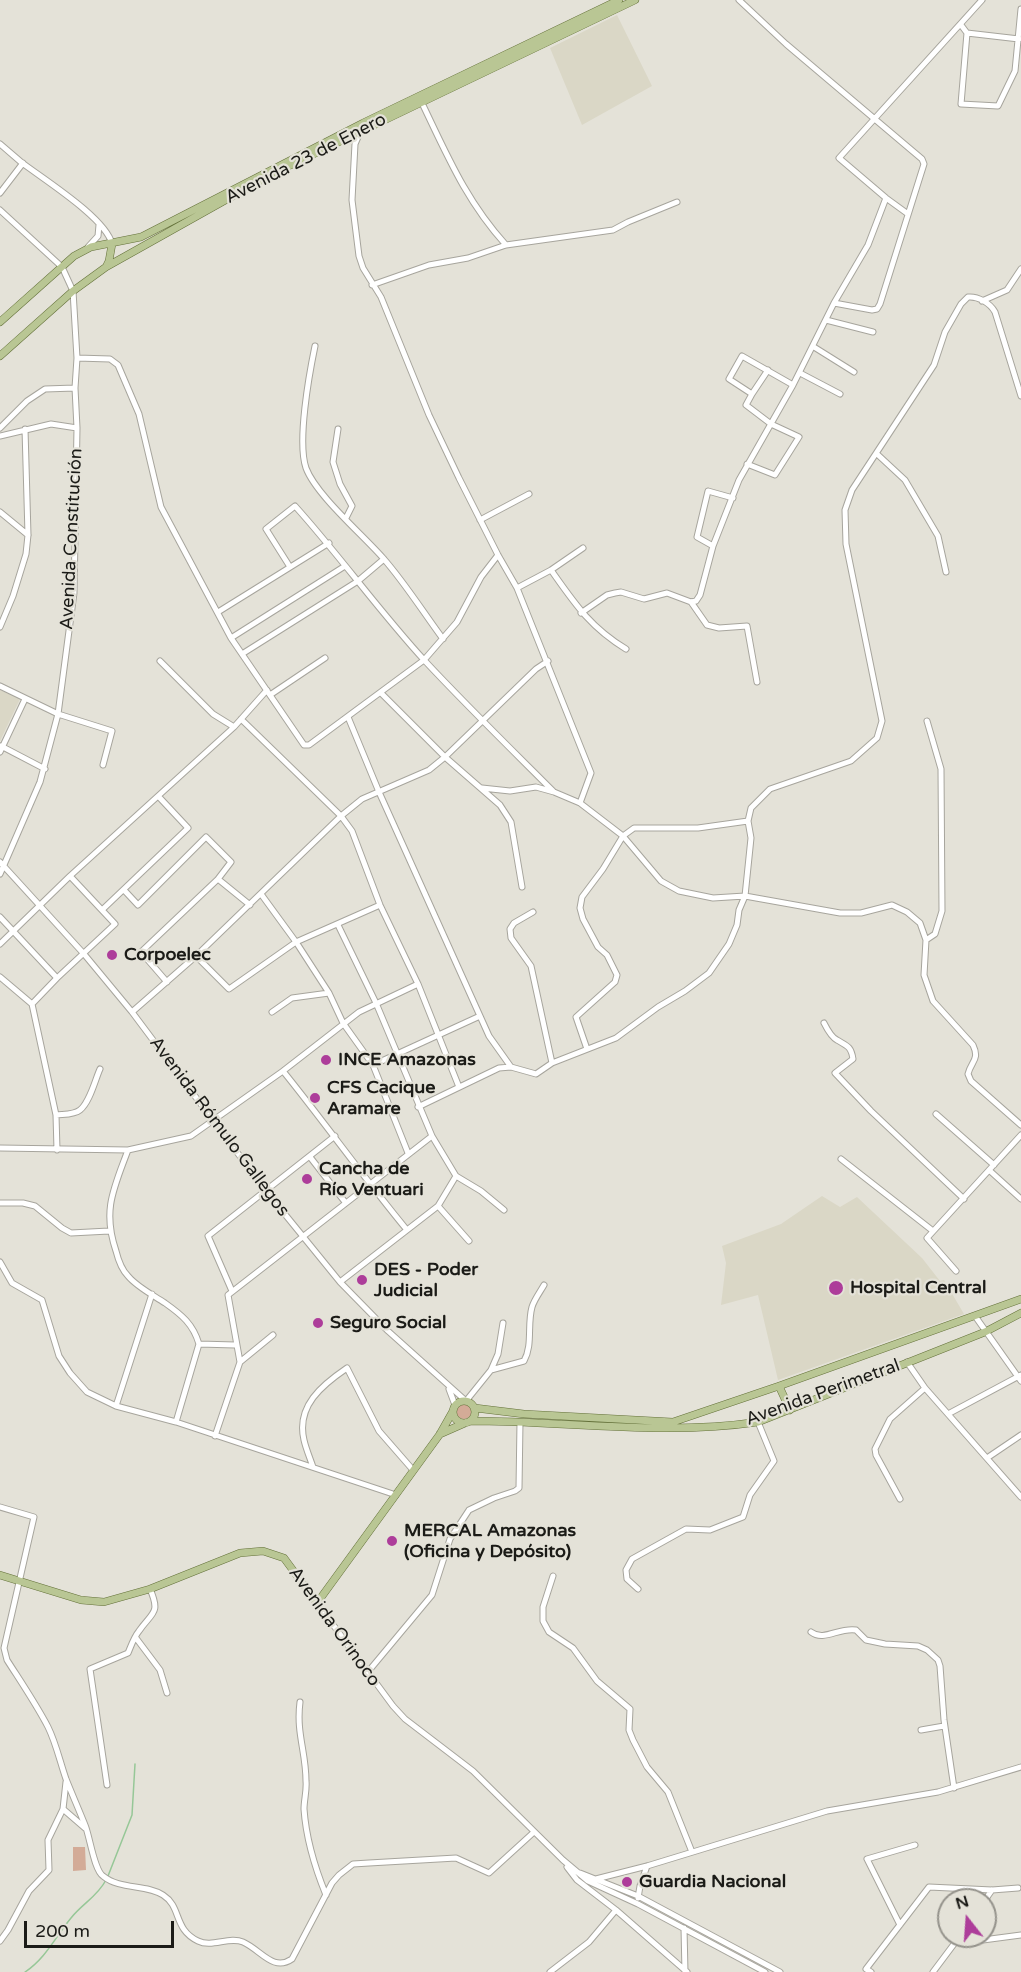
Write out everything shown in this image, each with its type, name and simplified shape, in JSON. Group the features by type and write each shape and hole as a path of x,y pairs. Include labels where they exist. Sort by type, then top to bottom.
{"main road":[{"name":"Avenida 23 de Enero","path":"0,322 85,249 141,237 284,162 619,0"},
{"name":"Avenida 23 de Enero","path":"0,356 73,291 106,267 272,174 635,0"},
{"path":"106,267 112,244"},
{"path":"98,246 106,248 110,256"},
{"name":"Avenida Perimetral","path":"475,1408 525,1414 674,1422 1021,1299"},
{"name":"Avenida Perimetral","path":"469,1422 669,1428 733,1426 758,1422 985,1332 1021,1313"},
{"path":"779,1386 790,1410"},
{"path":"317,1603 440,1434 454,1408 460,1401 471,1403 475,1408 474,1417 469,1422 440,1434"},
{"path":"454,1408 457,1421 469,1422"},
{"name":"Avenida Orinoco","path":"0,1575 94,1602 104,1602 123,1598 240,1553 263,1551 284,1558 317,1603"}],"street":[{"path":"739,0 786,44 922,159 924,164 877,309 834,303"},
{"path":"908,214 839,158 982,0"},
{"path":"961,25 967,33 962,104 998,106 1015,71 1021,9"},
{"path":"967,33 1019,39"},
{"path":"421,101 462,187 488,225 506,246"},
{"path":"361,130 355,144 352,200 359,256 372,285 381,297 429,415 480,520 517,588 548,661 591,773 580,803"},
{"path":"0,144 22,163 67,194 106,231 112,244"},
{"path":"0,193 22,163"},
{"path":"691,603 700,595 713,546 747,464 794,386 834,303 868,245 886,198"},
{"path":"372,285 429,265 468,258 506,246 613,230 677,202"},
{"path":"0,210 62,267"},
{"path":"85,249 98,236 99,225"},
{"name":"Avenida Constitución","path":"0,874 2,864 45,769 58,714 74,593 77,358 73,291 62,267"},
{"path":"982,301 1007,290 1021,269"},
{"path":"418,1107 499,1068 511,1067 536,1074 552,1063 616,1038 710,973 729,944 737,925 738,910 745,896 751,838 748,821 751,808 770,789 851,761 877,738 882,721 846,544 845,510 852,490 934,365 945,332 961,304 968,297 976,297 992,307 995,312 1021,396"},
{"path":"826,320 873,332"},
{"path":"315,346 303,444 306,468 317,487 384,559 443,639"},
{"path":"813,346 854,372"},
{"path":"752,394 729,379 742,356 794,386"},
{"path":"77,358 110,359 118,365 139,414 161,507 231,638 304,745 309,745 424,660 457,622 481,578 498,555"},
{"path":"747,464 775,475 799,437 771,424 746,405 768,370"},
{"path":"800,373 840,394"},
{"path":"0,428 27,401 45,389 75,388"},
{"path":"0,436 51,424 77,428"},
{"path":"0,627 13,596 26,554 28,535 26,429"},
{"path":"338,429 333,462 340,484 352,506 346,518"},
{"path":"877,454 905,480 938,536 946,572"},
{"path":"713,546 697,537 708,491 733,498"},
{"path":"480,520 529,494"},
{"path":"290,567 266,529 295,506 329,543 345,566 424,660 554,792"},
{"path":"0,512 28,535"},
{"path":"218,612 329,543"},
{"path":"517,588 551,570 583,548"},
{"path":"242,654 358,581 384,559"},
{"path":"231,638 345,566"},
{"path":"551,570 581,613 605,636 626,649"},
{"path":"581,613 615,592 644,599 667,593 691,603 707,625 719,628 747,626 757,682"},
{"path":"0,944 269,692 325,658"},
{"path":"160,661 213,714 234,727"},
{"path":"132,1012 196,956 341,816 362,799 429,770 536,669 548,661"},
{"path":"0,686 58,714 112,731 103,765"},
{"path":"381,693 445,757 500,805 511,822 522,887"},
{"path":"25,699 1,748 45,769"},
{"path":"348,717 379,792 489,1036 511,1067"},
{"path":"242,719 341,816 352,831 380,904 418,984 459,1087"},
{"path":"926,940 935,934 942,911 941,769 927,722"},
{"path":"482,788 510,791 536,787 580,803 623,836 661,881 679,891 713,898 745,896 840,913 861,913 892,905 907,912 920,923 926,940 924,975 933,1001 973,1045 976,1052 976,1058 968,1074 971,1081 1021,1125"},
{"path":"102,910 188,828 159,797"},
{"path":"587,1049 576,1017 615,982 616,975 607,955 598,947 583,919 580,908 582,897 603,869 623,836 634,828 698,828 748,821"},
{"path":"124,890 138,905 206,837 231,862 218,879 141,952 166,982"},
{"name":"Avenida Rómulo Gallegos","path":"2,864 84,954 132,1012 266,1191 340,1282 388,1330 466,1401"},
{"path":"32,1005 57,978 115,924 70,876"},
{"path":"218,879 250,904"},
{"path":"261,894 296,942 329,993 343,1023 373,1065 408,1153"},
{"path":"196,956 229,989 296,942 338,925 380,904"},
{"path":"533,912 514,923 510,929 511,938 531,966 552,1063"},
{"path":"0,917 57,978"},
{"path":"338,925 399,1054 418,1107 432,1136 456,1176 481,1191 504,1209"},
{"path":"0,977 32,1005 56,1115 57,1150"},
{"path":"0,1148 128,1149 191,1136 283,1071 343,1023 376,1003 418,984"},
{"path":"272,1012 292,998 329,993"},
{"path":"373,1065 480,1016"},
{"path":"824,1023 836,1040 845,1043 851,1049 853,1059 835,1072 871,1111 964,1199"},
{"path":"56,1115 81,1110 100,1069"},
{"path":"283,1071 407,1230"},
{"path":"936,1114 994,1165"},
{"path":"956,1271 927,1238 1021,1135"},
{"path":"232,1291 208,1236 335,1136"},
{"path":"215,1436 240,1362 228,1295 432,1136"},
{"path":"128,1149 112,1194 109,1210 109,1231 117,1255 128,1276 185,1318 196,1334 199,1344 176,1422"},
{"path":"310,1157 345,1202"},
{"path":"841,1159 933,1231"},
{"path":"989,1170 1021,1199"},
{"path":"340,1282 438,1206 456,1176"},
{"path":"0,1203 23,1203 35,1206 71,1233 109,1231"},
{"path":"438,1206 469,1241"},
{"path":"0,1262 12,1283 42,1300 59,1356 87,1392 116,1406 176,1422 396,1495"},
{"path":"491,1370 524,1361 529,1352 532,1307 544,1285"},
{"path":"116,1406 152,1294"},
{"path":"948,1414 1020,1378 975,1316"},
{"path":"466,1401 491,1370 498,1354 503,1323"},
{"path":"240,1362 273,1335"},
{"path":"199,1344 236,1345"},
{"path":"907,1362 925,1388 1021,1497"},
{"path":"314,1467 303,1439 304,1412 327,1382 347,1368 379,1431 414,1470"},
{"name":"Avenida Rómulo Gallegos","path":"446,1384 454,1408"},
{"path":"900,1500 875,1449 891,1419 925,1388"},
{"path":"367,1673 432,1595 450,1539 470,1510 519,1488 520,1422"},
{"path":"638,1589 627,1579 626,1570 632,1559 686,1529 710,1530 743,1518 750,1494 774,1461 758,1422"},
{"path":"987,1458 1021,1435"},
{"path":"0,1507 34,1517 4,1648 7,1660 49,1728 66,1780 87,1829 98,1871 104,1877 133,1888 147,1889 165,1896 171,1902 178,1922 194,1939 202,1943 243,1942 280,1967 286,1966 339,1875 353,1864 456,1858 489,1873 534,1832"},
{"path":"553,1576 543,1607 543,1621 549,1632 573,1648 597,1681 630,1709 629,1730 633,1740 647,1767 668,1792 692,1852"},
{"path":"107,1785 90,1669 128,1653 139,1631 154,1615 155,1600 150,1588"},
{"name":"Avenida Orinoco","path":"317,1603 367,1673 405,1719 473,1771 577,1872 588,1881 638,1904 765,1972"},
{"path":"811,1632 816,1636 824,1636 848,1628 856,1630 866,1640 885,1644 904,1644 927,1650 934,1655 940,1666 944,1726 954,1788"},
{"path":"135,1638 160,1670 167,1693"},
{"path":"300,1702 298,1718 306,1782 304,1806 306,1829 326,1895"},
{"path":"921,1730 944,1726"},
{"path":"588,1881 647,1866 834,1809 954,1788 1021,1767"},
{"path":"0,1941 29,1891 50,1870 48,1840 63,1809 66,1780"},
{"path":"63,1809 87,1829"},
{"path":"900,1925 867,1858 915,1845"},
{"path":"563,1860 577,1880 616,1910 686,1972"},
{"path":"638,1904 638,1896 647,1866"},
{"name":"Avenida Orinoco","path":"577,1872 638,1896 780,1972"},
{"path":"871,1972 866,1969 929,1887 950,1888"},
{"path":"997,1890 1018,1888"},
{"path":"550,1972 589,1942 616,1910"},
{"path":"684,1928 686,1972"},
{"path":"997,1938 1021,1935"},
{"path":"933,1972 951,1948"}],"shaded area":[{"path":"617,15 652,86 582,125 550,48"},
{"path":"0,690 20,699 0,741"},
{"name":"Hospital Central","path":"822,1196 840,1207 857,1197 922,1258 940,1281 944,1280 964,1314 778,1380 758,1295 721,1305 726,1263 722,1246 781,1224"},
{"path":"461,1403 467,1403 472,1411 470,1417 461,1419 456,1414 456,1408"},
{"path":"73,1847 85,1847 86,1870 73,1871"}],"waterway":[{"path":"108,1876 132,1815 135,1764"},
{"path":"25,1972 45,1954 71,1918 106,1880"}],"place":[{"name":"Corpoelec","path":"112,955"},
{"name":"INCE Amazonas","path":"326,1060"},
{"name":"CFS Cacique Aramare","path":"315,1098"},
{"name":"Cancha de Río Ventuari","path":"307,1179"},
{"name":"DES - Poder Judicial","path":"362,1280"},
{"name":"Hospital Central","path":"836,1288"},
{"name":"Seguro Social","path":"318,1323"},
{"name":"MERCAL Amazonas (Oficina y Depósito)","path":"392,1541"},
{"name":"Guardia Nacional","path":"627,1882"}]}
